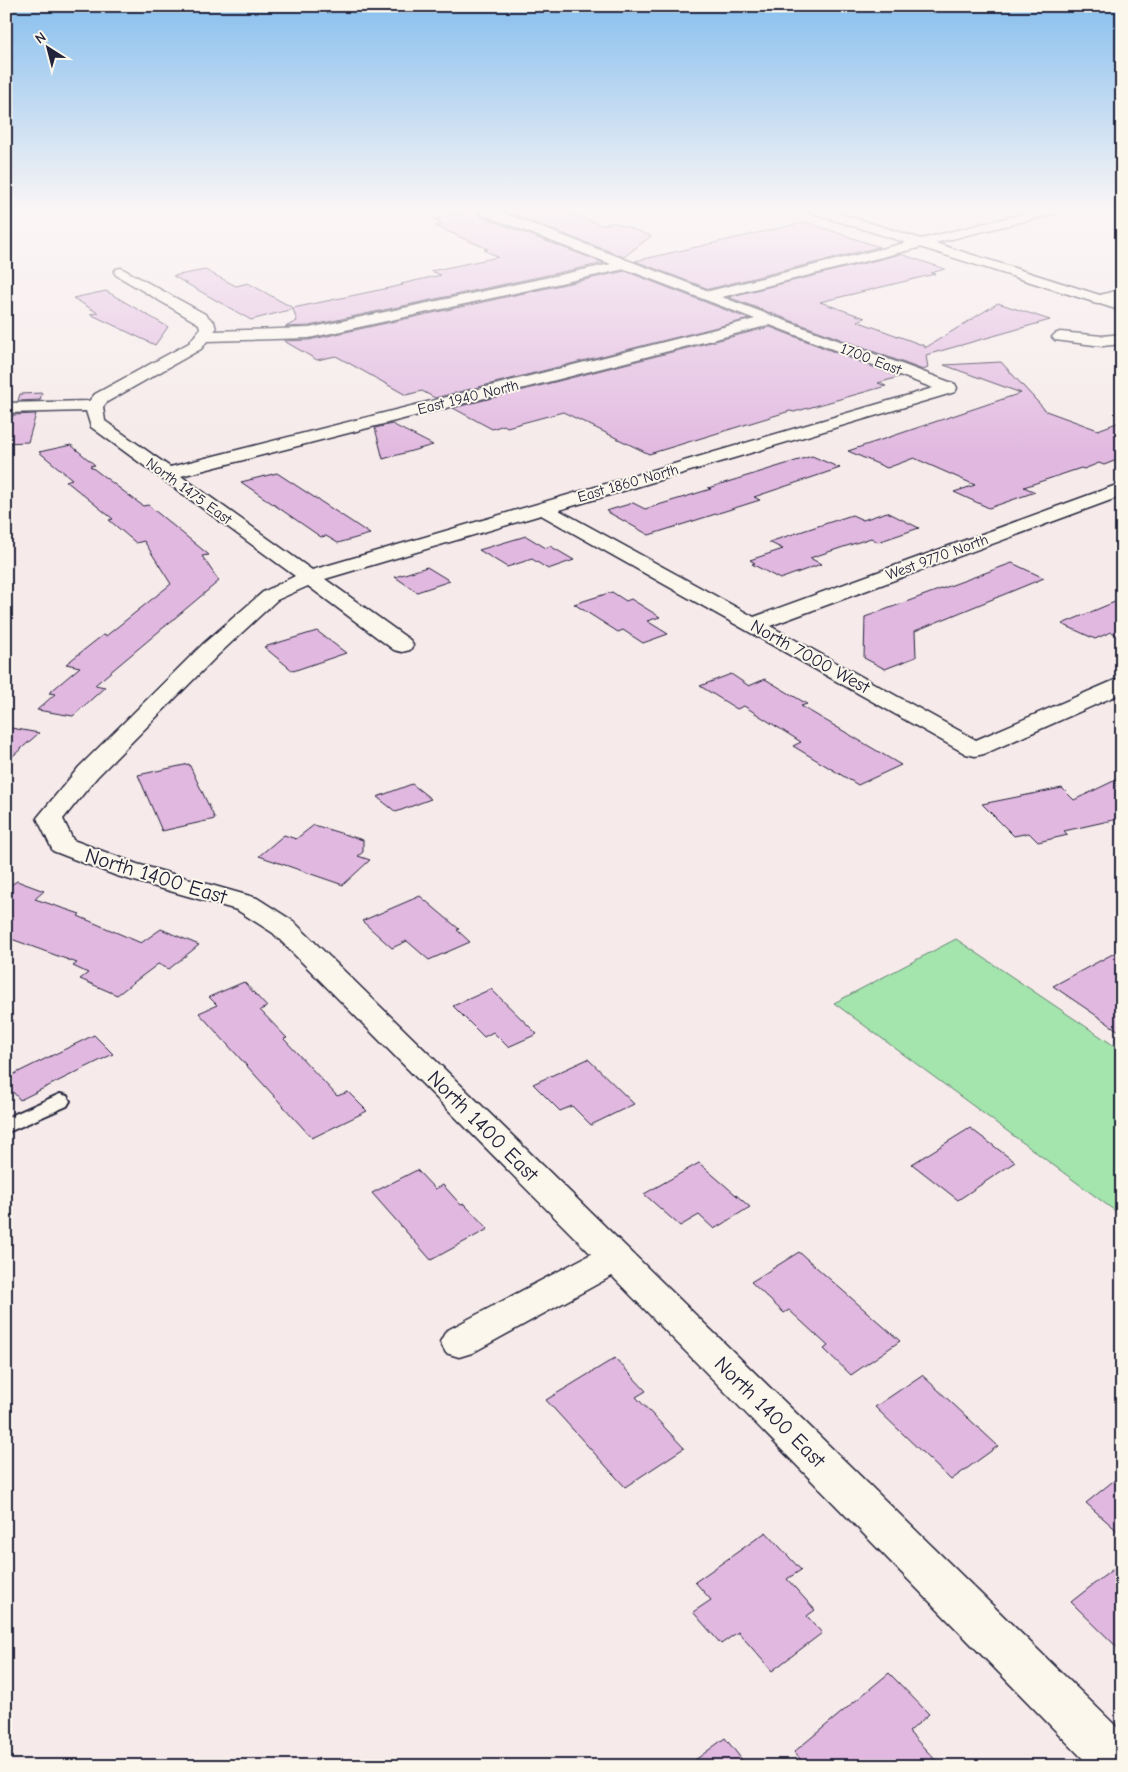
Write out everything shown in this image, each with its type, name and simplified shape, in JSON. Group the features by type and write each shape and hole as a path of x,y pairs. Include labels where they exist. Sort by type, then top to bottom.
{"street":[{"path":"6,408 94,406 101,398 123,384 195,346 208,329 206,322 156,292"},
{"path":"204,336 309,333 502,292"},
{"name":"1700 East","path":"696,292 948,388"},
{"path":"707,296 724,292"},
{"path":"1072,292 1122,307"},
{"path":"1098,300 1122,293"},
{"name":"East 1940 North","path":"166,474 771,320"},
{"path":"1060,337 1102,341 1122,339"},
{"name":"East 1860 North","path":"308,578 948,388"},
{"name":"North 1475 East","path":"94,406 97,423 402,645"},
{"name":"West 9770 North","path":"753,625 1122,489"},
{"name":"North 7000 West","path":"542,508 976,749 1122,684"},
{"name":"North 1400 East","path":"308,578 270,596 218,642 88,772 50,818 62,845 127,870 247,904 283,927 616,1257 1122,1766"},
{"path":"459,1342 616,1257"}],"lane":[{"path":"6,1126 60,1102"}],"green space":[{"path":"956,939 1122,1051 1122,1216 834,1003"}],"building":[{"path":"107,292 168,327 155,345 90,314 98,313 73,298"},
{"path":"201,292 264,292 293,308 371,292 470,292 309,326 285,327 297,321 293,309 251,320"},
{"path":"530,292 678,292 749,319 435,398 422,391 406,395 336,356 317,360 284,341 309,340"},
{"path":"749,292 862,292 820,302 865,318 857,321 925,346 925,348 998,303 1050,320 926,355 928,368 923,370 728,297"},
{"path":"770,327 899,377 878,383 886,386 794,412 790,411 649,454 563,412 507,427 504,425 492,429 453,408"},
{"path":"1001,362 1046,411 1098,430 1122,421 1122,458 1104,465 1099,463 1084,469 1081,468 1024,487 1035,492 989,508 954,492 975,485 914,458 887,468 848,451 1021,393 944,365"},
{"path":"42,393 40,400 18,401 20,394"},
{"path":"36,414 28,442 6,443 6,433 13,415"},
{"path":"392,424 433,445 383,459 375,428"},
{"path":"71,445 95,465 90,466 143,506 148,505 209,555 202,556 219,581 95,685 105,687 73,716 37,710 55,694 49,693 80,667 66,664 103,635 106,636 171,584 144,541 136,543 109,520 113,519 66,481 72,479 39,452"},
{"path":"812,456 840,468 754,497 760,500 649,535 606,511 633,503 645,509"},
{"path":"277,473 370,534 338,543 326,536 321,537 241,482"},
{"path":"887,512 919,528 878,542 871,538 810,558 821,564 780,579 752,564 755,563 750,560 783,549 769,542 852,515 863,520"},
{"path":"526,536 546,548 550,546 574,560 548,569 532,559 507,567 479,550"},
{"path":"1012,563 1044,578 915,631 916,657 885,669 864,658 865,617"},
{"path":"427,567 450,581 417,592 395,577"},
{"path":"612,592 626,601 631,599 660,617 647,621 668,634 643,643 623,630 618,632 574,604"},
{"path":"1122,599 1122,637 1111,632 1095,639 1062,624"},
{"path":"317,631 346,653 293,671 264,647"},
{"path":"731,674 749,686 765,679 807,704 801,706 901,765 858,785 793,746 801,742 744,706 737,709 700,686"},
{"path":"6,727 39,733 6,762"},
{"path":"189,764 215,819 162,831 138,775"},
{"path":"1122,777 1122,818 1064,831 1068,835 1038,842 1029,833 1014,836 982,804 1062,788 1074,800"},
{"path":"412,784 431,799 396,812 377,797"},
{"path":"314,825 363,840 363,852 358,856 370,860 343,885 259,856 284,835 296,839"},
{"path":"17,881 44,891 35,899 80,914 78,916 141,943 161,929 199,945 169,969 158,964 117,995 80,979 88,973 73,966 77,963 6,937 6,888"},
{"path":"420,896 459,929 457,930 470,942 429,960 407,941 392,948 362,921"},
{"path":"1122,949 1122,1033 1053,986"},
{"path":"244,982 267,1007 260,1010 337,1096 348,1092 367,1111 312,1138 199,1013 217,1005 209,997"},
{"path":"491,989 537,1034 508,1047 493,1032 484,1037 453,1006"},
{"path":"94,1035 113,1054 20,1100 6,1084 6,1078"},
{"path":"588,1059 634,1104 591,1125 572,1106 560,1111 533,1084"},
{"path":"970,1128 1015,1162 958,1200 912,1164"},
{"path":"699,1163 750,1207 714,1229 699,1215 680,1226 644,1194"},
{"path":"417,1170 435,1189 443,1185 461,1205 464,1204 488,1229 431,1260 372,1193"},
{"path":"799,1252 900,1341 851,1375 824,1349 828,1346 789,1310 784,1313 751,1282"},
{"path":"615,1358 646,1391 636,1397 684,1448 625,1487 546,1400"},
{"path":"922,1375 998,1446 951,1480 875,1407"},
{"path":"1122,1474 1122,1535 1086,1503"},
{"path":"766,1532 801,1570 787,1579 815,1610 807,1616 822,1633 772,1671 738,1632 721,1644 693,1612 711,1600 695,1582"},
{"path":"1122,1562 1122,1652 1071,1602"},
{"path":"889,1673 929,1714 909,1732 941,1766 806,1766 794,1752"},
{"path":"725,1738 747,1766 687,1766"}]}
